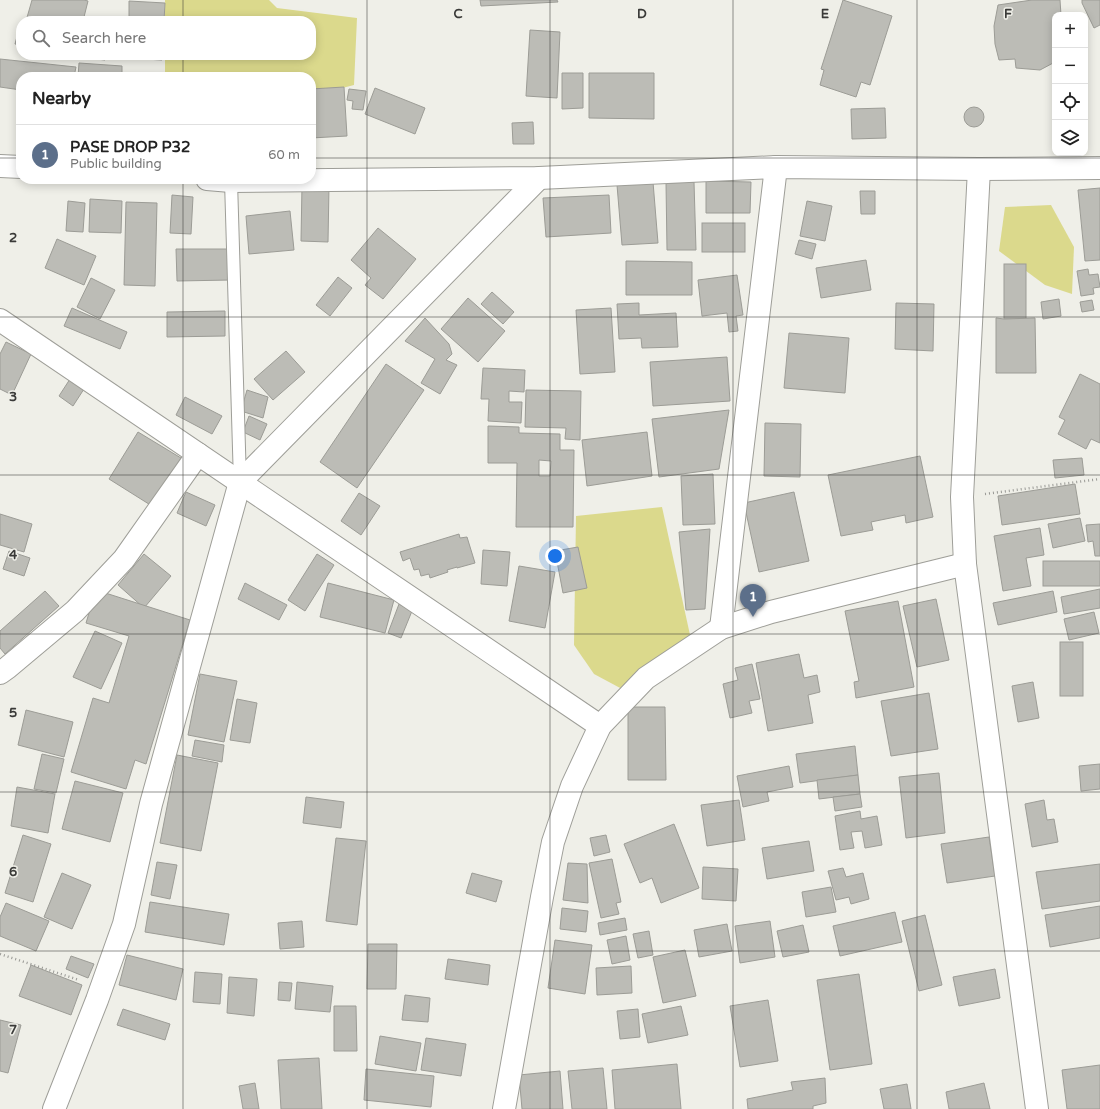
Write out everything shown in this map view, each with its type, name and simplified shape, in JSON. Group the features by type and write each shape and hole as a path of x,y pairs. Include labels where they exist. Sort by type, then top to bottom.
{"street":[{"path":"0,166 16,167"},
{"path":"721,628 776,167"},
{"path":"316,180 539,178 776,167 979,170 1100,168"},
{"path":"979,170 962,497 965,564 1037,1109"},
{"path":"54,1109 102,988 124,924 151,804 240,482 539,178"},
{"path":"0,320 600,726"},
{"path":"0,673 75,611 124,559 198,454"},
{"path":"504,1109 553,842 572,786 600,726 646,678 721,628 771,612 965,564"}],"lane":[{"path":"231,184 240,482"}],"path":[{"path":"962,497 1100,479"},
{"path":"0,954 102,988"}],"shaded area":[{"path":"165,0 269,0 277,8 357,18 354,85 316,95 316,72 165,72 165,60 316,60 316,16 165,16"},
{"path":"1051,205 1074,247 1072,294 1045,285 999,251 1005,207"},
{"path":"662,507 690,635 622,689 594,674 574,645 576,516"}],"building":[{"path":"32,0 88,1 84,16 27,16"},
{"path":"480,0 557,0 558,2 481,6"},
{"path":"843,0 892,16 870,85 861,82 856,97 820,85 824,70 821,69"},
{"path":"1032,0 1060,0 1061,12 1052,12 1052,64 1040,70 1016,68 1015,59 999,60 995,44 994,26 998,5"},
{"path":"1082,0 1100,0 1100,25 1094,28 1088,16 1088,12 1086,12"},
{"path":"129,1 165,3 164,16 129,16"},
{"path":"530,30 560,32 557,98 526,96"},
{"path":"0,59 76,67 75,72 16,72 16,89 0,87"},
{"path":"79,63 122,66 122,72 78,72"},
{"path":"562,73 583,73 583,108 562,109"},
{"path":"589,73 654,73 654,119 589,118"},
{"path":"344,87 347,136 316,138 316,89"},
{"path":"375,88 425,108 415,134 365,114"},
{"path":"349,89 366,91 363,110 352,109 353,101 347,100"},
{"path":"974,107 981,110 984,117 981,124 974,127 967,124 964,117 967,110"},
{"path":"885,108 886,138 852,139 851,109"},
{"path":"533,122 534,144 513,144 512,123"},
{"path":"706,181 751,182 750,213 706,213"},
{"path":"653,182 658,243 622,245 617,185"},
{"path":"694,182 696,250 667,250 666,183"},
{"path":"302,185 329,186 328,242 301,241"},
{"path":"1100,188 1100,260 1085,261 1078,190"},
{"path":"860,191 875,191 875,214 861,214"},
{"path":"172,195 193,197 191,234 170,233"},
{"path":"609,195 611,233 546,237 543,198"},
{"path":"90,199 122,201 121,233 89,232"},
{"path":"68,201 85,203 83,232 66,231"},
{"path":"807,201 832,206 825,241 800,236"},
{"path":"126,202 157,203 155,286 124,285"},
{"path":"290,211 294,250 249,254 246,216"},
{"path":"702,223 745,223 745,252 702,252"},
{"path":"378,228 416,259 383,299 365,285 371,278 351,260"},
{"path":"57,239 96,256 84,285 45,268"},
{"path":"799,240 816,244 812,259 795,254"},
{"path":"176,249 231,249 231,280 177,281"},
{"path":"866,260 871,290 821,298 816,268"},
{"path":"626,261 692,262 692,295 626,295"},
{"path":"1004,264 1026,264 1026,319 1004,319"},
{"path":"1088,269 1089,275 1098,274 1100,287 1093,288 1094,294 1081,296 1077,271"},
{"path":"737,275 743,315 736,316 738,331 729,332 727,313 702,316 698,280"},
{"path":"338,277 352,288 330,316 316,305"},
{"path":"91,278 115,290 100,319 77,307"},
{"path":"492,292 514,312 503,324 481,304"},
{"path":"468,298 505,331 478,362 441,329"},
{"path":"1059,299 1061,316 1043,319 1041,302"},
{"path":"1092,300 1094,310 1082,312 1080,302"},
{"path":"639,303 639,315 676,313 678,347 642,348 641,338 619,339 617,304"},
{"path":"896,303 934,304 933,351 895,349"},
{"path":"72,308 127,332 120,349 64,326"},
{"path":"611,308 615,372 580,374 576,310"},
{"path":"225,311 225,336 167,337 167,312"},
{"path":"425,318 449,344 452,354 446,360 457,365 440,394 421,383 435,359 405,341"},
{"path":"996,318 1035,318 1036,373 996,373"},
{"path":"789,333 849,338 845,393 784,388"},
{"path":"6,342 31,354 12,395 0,389 0,354"},
{"path":"286,351 305,372 273,400 254,379"},
{"path":"727,357 730,401 653,406 650,362"},
{"path":"386,364 424,390 357,488 320,462"},
{"path":"483,368 525,370 524,392 509,391 509,402 522,402 521,423 488,421 489,399 481,399"},
{"path":"1080,374 1100,384 1100,443 1091,439 1086,449 1058,434 1065,420 1059,417"},
{"path":"70,379 84,389 73,406 59,396"},
{"path":"247,390 268,397 263,418 241,411"},
{"path":"526,390 581,391 580,440 565,439 566,428 525,427"},
{"path":"185,397 222,416 212,434 176,415"},
{"path":"729,410 719,469 659,477 652,419"},
{"path":"249,416 267,424 260,440 243,432"},
{"path":"765,423 801,424 800,477 764,476"},
{"path":"488,426 519,427 519,433 560,434 560,450 574,450 573,527 516,527 517,463 488,463","holes":["539,460 551,461 550,476 539,476"]},
{"path":"138,432 181,458 152,506 109,479"},
{"path":"647,432 652,476 587,486 582,440"},
{"path":"920,456 933,517 906,523 905,515 871,522 873,530 841,536 828,475"},
{"path":"1082,458 1084,475 1055,478 1053,460"},
{"path":"713,474 715,524 683,525 681,476"},
{"path":"1075,484 1080,514 1002,525 998,496"},
{"path":"186,492 215,505 206,526 177,513"},
{"path":"794,492 809,561 759,572 744,503"},
{"path":"359,493 380,506 361,535 341,521"},
{"path":"0,514 32,524 24,552 0,545"},
{"path":"1080,518 1085,541 1053,548 1048,524"},
{"path":"1100,524 1100,556 1095,556 1093,541 1088,542 1086,525"},
{"path":"1040,528 1044,555 1026,558 1031,586 1003,591 994,536"},
{"path":"710,529 705,609 686,610 679,532"},
{"path":"459,534 460,538 467,537 475,563 447,570 448,572 430,578 429,574 421,576 419,569 414,570 410,558 403,561 400,552"},
{"path":"578,547 587,588 563,593 555,551"},
{"path":"483,550 510,552 507,586 481,584"},
{"path":"9,551 30,558 24,576 3,569"},
{"path":"144,554 171,576 144,608 118,585"},
{"path":"317,554 334,565 305,611 288,600"},
{"path":"1043,561 1100,561 1100,586 1043,586"},
{"path":"519,566 555,572 545,628 509,621"},
{"path":"245,583 287,605 279,620 238,599"},
{"path":"328,583 394,600 385,633 320,617"},
{"path":"1100,589 1100,608 1064,614 1061,597"},
{"path":"96,590 190,620 146,764 135,760 126,789 71,772 93,698 109,703 129,636 86,623"},
{"path":"45,591 59,606 5,654 0,648 0,631"},
{"path":"1053,591 1057,612 998,625 993,603"},
{"path":"936,599 949,660 917,667 903,606"},
{"path":"898,601 914,687 856,698 854,682 859,681 845,611"},
{"path":"399,604 412,611 401,638 388,633"},
{"path":"1094,612 1099,633 1069,640 1064,619"},
{"path":"95,631 122,643 101,689 73,677"},
{"path":"1060,642 1083,642 1083,696 1060,696"},
{"path":"799,654 804,678 817,675 820,692 808,695 813,723 768,731 756,663"},
{"path":"752,664 760,699 749,701 752,713 730,718 723,684 738,680 735,668"},
{"path":"200,674 237,681 224,742 188,735"},
{"path":"1033,682 1039,718 1018,722 1012,686"},
{"path":"929,693 938,749 891,756 881,701"},
{"path":"237,699 257,703 250,743 230,740"},
{"path":"628,707 665,707 666,780 628,780"},
{"path":"26,710 73,722 64,757 18,745"},
{"path":"195,740 224,745 222,762 192,756"},
{"path":"855,746 858,775 800,783 796,754"},
{"path":"42,754 64,759 56,793 34,789"},
{"path":"177,755 218,763 201,851 160,843"},
{"path":"1100,764 1100,789 1081,791 1079,766"},
{"path":"789,766 793,787 767,792 769,801 743,807 737,776"},
{"path":"939,773 945,833 906,838 899,777"},
{"path":"858,775 860,794 819,799 817,780"},
{"path":"75,781 123,793 110,842 62,829"},
{"path":"17,787 55,794 48,833 11,826"},
{"path":"860,794 862,807 835,811 833,797"},
{"path":"306,797 344,802 341,828 303,823"},
{"path":"739,800 745,840 707,846 701,805"},
{"path":"1044,800 1047,820 1054,819 1058,842 1032,847 1025,804"},
{"path":"860,811 861,819 877,816 882,845 865,848 862,831 851,832 854,848 840,850 835,816"},
{"path":"674,824 699,888 661,903 652,878 640,883 624,844"},
{"path":"23,835 51,844 33,902 5,893"},
{"path":"606,835 610,852 594,856 590,838"},
{"path":"989,837 995,876 947,883 941,844"},
{"path":"336,838 366,841 357,925 326,921"},
{"path":"809,841 814,871 767,879 762,848"},
{"path":"612,859 621,902 616,903 619,914 601,918 589,863"},
{"path":"157,862 177,865 170,899 151,895"},
{"path":"568,863 587,864 588,903 563,900"},
{"path":"1100,864 1100,901 1042,909 1036,872"},
{"path":"703,867 738,869 736,901 702,899"},
{"path":"843,868 846,877 863,873 869,899 851,904 849,897 836,900 828,871"},
{"path":"62,873 91,885 72,929 44,917"},
{"path":"472,873 502,881 496,902 466,893"},
{"path":"831,887 836,912 806,917 802,892"},
{"path":"150,902 229,914 224,945 145,932"},
{"path":"6,903 49,921 36,951 0,936 0,917"},
{"path":"1100,906 1100,938 1050,947 1045,915"},
{"path":"562,908 588,911 586,932 560,929"},
{"path":"895,912 902,942 840,956 833,926"},
{"path":"925,915 942,985 919,991 902,921"},
{"path":"625,918 627,930 600,935 598,923"},
{"path":"302,921 304,947 280,949 278,923"},
{"path":"770,921 775,957 740,963 735,926"},
{"path":"727,924 732,951 699,957 694,930"},
{"path":"803,925 809,952 783,957 777,931"},
{"path":"649,931 653,955 638,958 633,934"},
{"path":"626,936 630,960 612,964 607,940"},
{"path":"555,940 592,945 585,994 548,988"},
{"path":"368,944 397,944 396,989 367,989"},
{"path":"685,950 696,996 663,1003 653,957"},
{"path":"127,955 183,969 176,1000 119,985"},
{"path":"71,956 94,964 88,978 66,969"},
{"path":"448,959 490,965 488,985 445,979"},
{"path":"31,965 82,985 71,1015 19,996"},
{"path":"631,966 632,993 597,995 596,968"},
{"path":"995,969 1000,998 959,1006 953,977"},
{"path":"195,972 222,974 220,1004 193,1002"},
{"path":"859,974 872,1064 830,1070 817,980"},
{"path":"229,977 257,979 254,1016 227,1013"},
{"path":"279,982 292,983 290,1001 278,1000"},
{"path":"297,982 333,986 330,1012 295,1009"},
{"path":"405,995 430,998 428,1022 402,1020"},
{"path":"768,1000 778,1061 740,1067 730,1006"},
{"path":"334,1006 356,1006 357,1051 334,1051"},
{"path":"681,1006 688,1035 648,1043 642,1014"},
{"path":"123,1009 170,1024 165,1040 117,1025"},
{"path":"638,1009 640,1037 620,1039 617,1011"},
{"path":"0,1020 21,1025 8,1073 0,1071"},
{"path":"380,1036 421,1043 416,1071 375,1064"},
{"path":"426,1038 466,1044 461,1076 421,1070"},
{"path":"319,1058 322,1109 281,1109 278,1060"},
{"path":"677,1064 681,1109 615,1109 612,1070"},
{"path":"1100,1065 1100,1109 1067,1109 1062,1070"},
{"path":"603,1068 607,1109 572,1109 568,1071"},
{"path":"366,1069 434,1076 431,1107 364,1100"},
{"path":"560,1071 563,1109 522,1109 519,1075"},
{"path":"825,1078 826,1103 813,1106 813,1109 748,1109 747,1099 793,1090 791,1082"},
{"path":"255,1083 259,1109 243,1109 239,1086"},
{"path":"984,1083 990,1109 949,1109 946,1092"},
{"path":"907,1084 911,1109 884,1109 880,1089"}],"place":[{"name":"PASE DROP P32","path":"753,617"}]}
